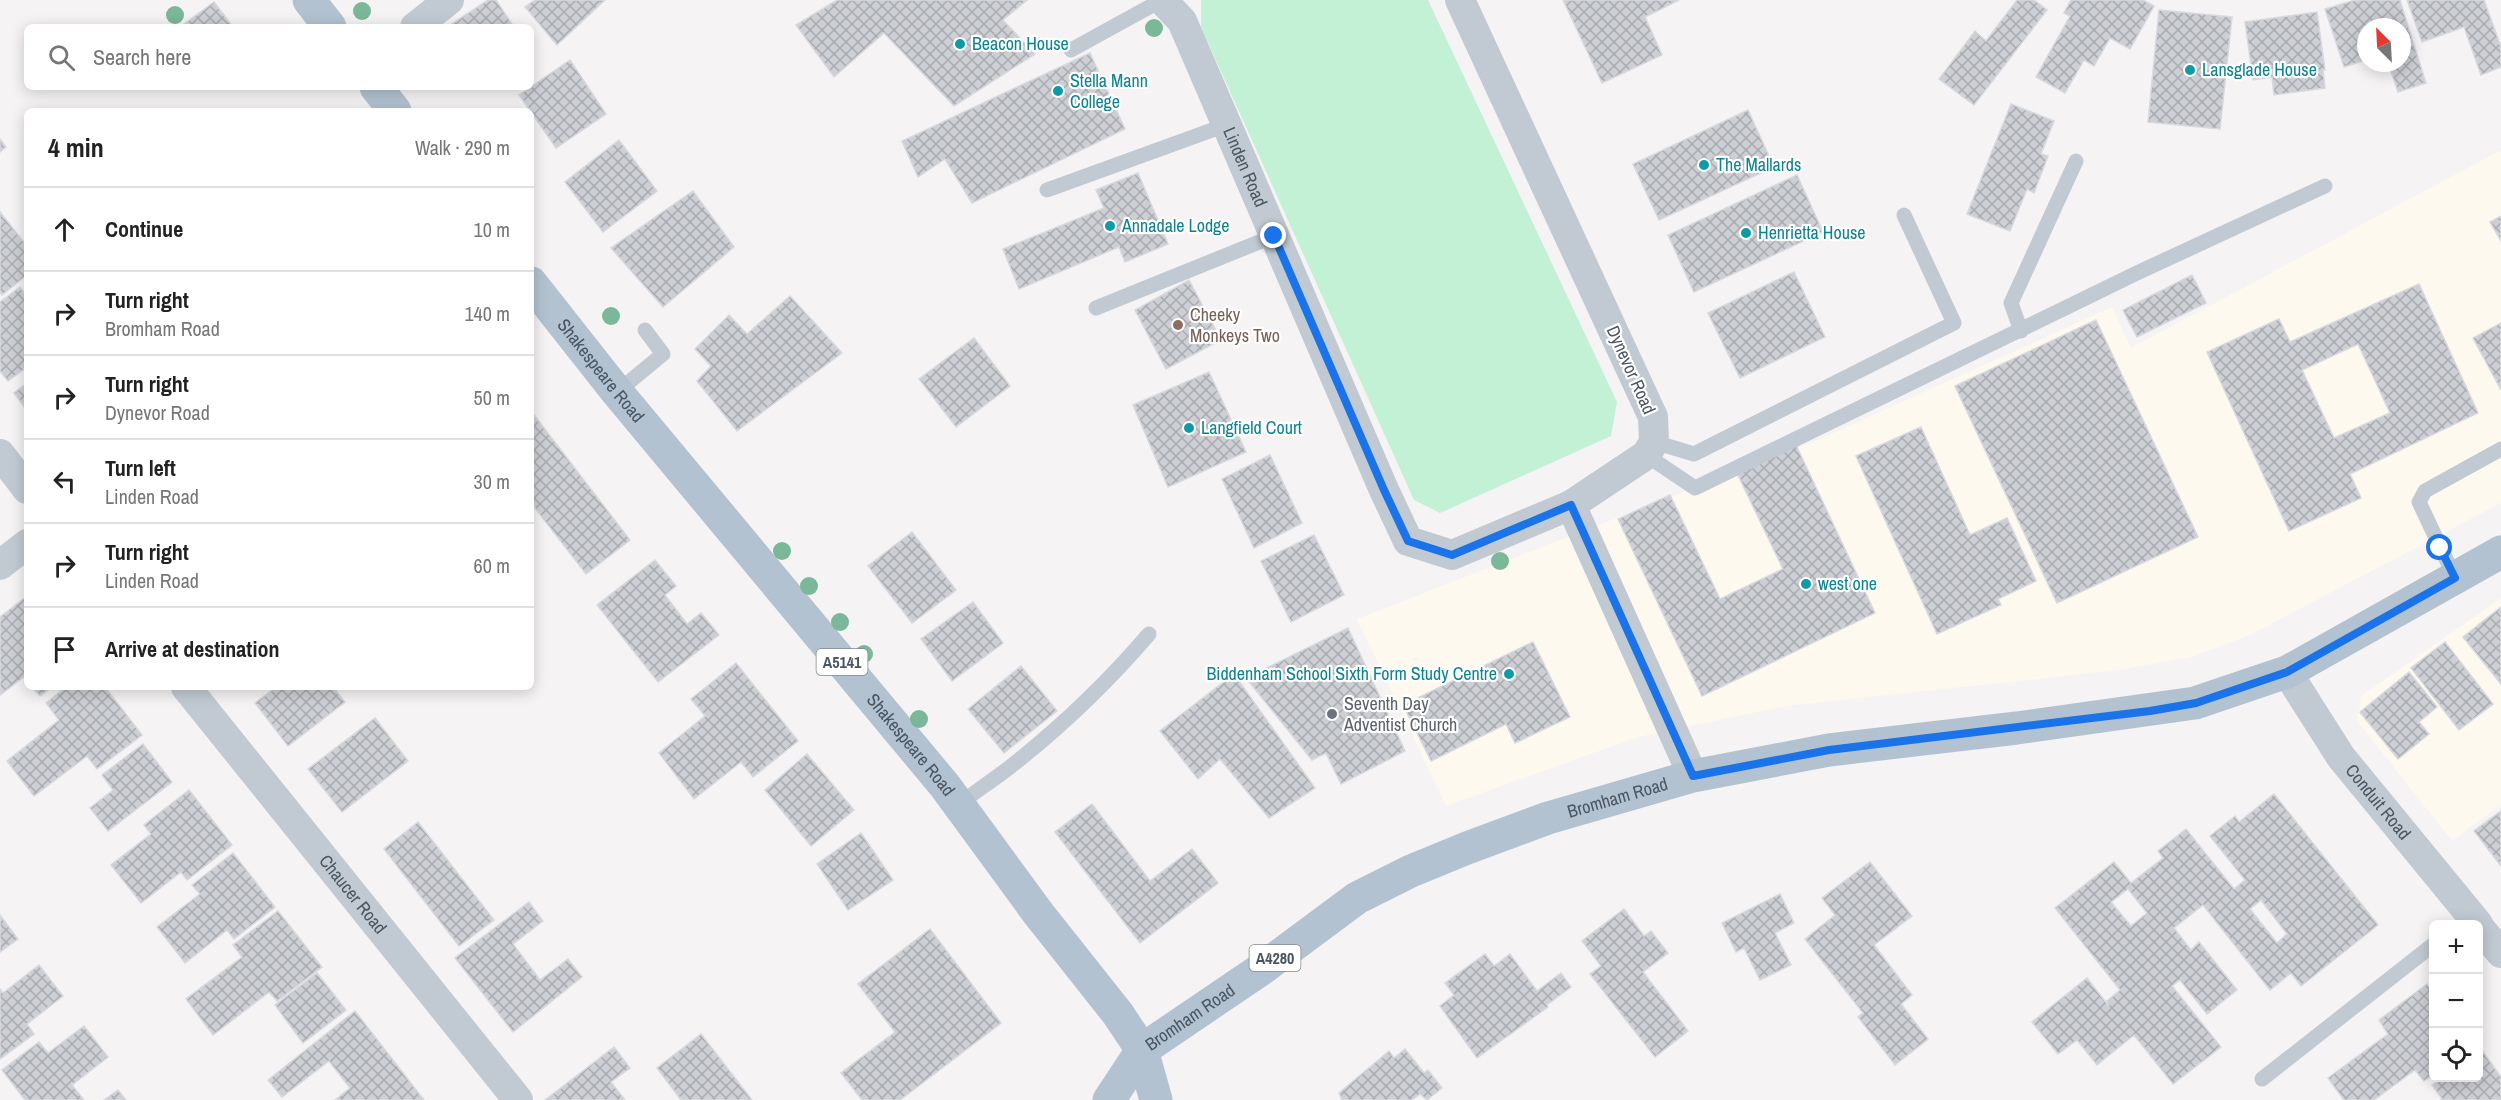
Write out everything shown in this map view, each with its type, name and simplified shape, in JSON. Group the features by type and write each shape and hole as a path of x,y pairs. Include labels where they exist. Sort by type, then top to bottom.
{"main road":[{"path":"309,0 328,24"},
{"path":"378,90 393,108"},
{"name":"Shakespeare Road","path":"534,287 617,392 958,805 1043,920 1118,1014 1142,1050 1156,1100"},
{"name":"Bromham Road","path":"1109,1100 1142,1050 1260,970 1357,898 1467,848 1548,818 1693,776 1829,750 2028,727 2196,703 2287,672 2501,552"}],"street":[{"path":"419,24 449,0"},
{"name":"Dynevor Road","path":"1460,0 1653,417 1650,448"},
{"name":"Linden Road","path":"1172,5 1408,541 1452,555 1571,505"},
{"path":"1650,448 1571,505 1693,776"},
{"path":"0,454 24,485"},
{"path":"0,565 24,546"},
{"name":"Conduit Road","path":"2287,672 2341,757 2469,920"},
{"name":"Chaucer Road","path":"188,690 518,1100"},
{"name":"Conduit Road","path":"2483,934 2501,953"}],"lane":[{"path":"1071,50 1172,5"},
{"path":"1047,190 1226,124"},
{"path":"2021,331 2011,303 2076,161"},
{"path":"1650,448 1695,488 2139,272 2325,186"},
{"path":"1650,448 1694,454 1954,323 1904,215"},
{"path":"1096,308 1274,236"},
{"path":"617,392 663,354 645,330"},
{"path":"2455,578 2419,502 2425,491 2501,449"},
{"path":"958,805 1009,768 1058,726 1102,686 1149,634"},
{"path":"2262,1079 2429,947"}],"shaded area":[{"path":"2501,150 2501,503 2250,635 2192,657 2112,671 1786,706 1638,737 1446,806 1357,619 1820,439 2112,307 2131,348"},
{"path":"2501,598 2501,805 2452,841 2357,721 2361,696"}],"green space":[{"path":"1201,0 1428,0 1617,402 1611,436 1440,513 1414,500 1201,27"}],"building":[{"path":"488,0 496,0 512,24 452,24"},
{"path":"535,0 605,0 557,45 525,7"},
{"name":"Beacon House","path":"837,0 1027,0 1003,20 1035,54 954,106 884,33 834,77 796,25"},
{"path":"1563,0 1679,0 1645,17 1662,55 1602,83"},
{"path":"2017,0 2034,0 2047,10 1974,105 1939,79 1975,31 1986,41"},
{"path":"2071,0 2143,0 2154,6 2130,49 2110,38 2094,66 2084,60 2065,93 2036,77 2070,16 2064,13"},
{"path":"2355,0 2400,0 2406,18 2357,18 2357,63 2344,67 2325,9"},
{"path":"2407,0 2484,0 2501,47 2501,67 2481,75 2464,27 2422,42"},
{"path":"214,2 231,24 184,24"},
{"name":"Lansglade House","path":"2159,10 2232,17 2220,129 2148,122"},
{"path":"2317,12 2325,70 2323,70 2325,88 2274,95 2272,77 2253,80 2245,22"},
{"path":"2411,35 2426,83 2398,92 2391,72 2411,72"},
{"name":"Stella Mann College","path":"1090,53 1125,129 972,203 945,159 918,177 902,141"},
{"path":"570,60 606,114 556,148 534,116 534,108 528,108 519,95 526,90 534,90 534,85"},
{"path":"2011,104 2054,121 2041,154 2048,156 2034,193 2027,189 2010,231 1967,214"},
{"name":"The Mallards","path":"1748,110 1774,167 1659,220 1633,164"},
{"path":"0,139 6,147 0,152"},
{"path":"619,140 657,191 603,232 565,182"},
{"name":"Annadale Lodge","path":"1138,173 1168,244 1125,262 1119,247 1019,289 1003,249 1104,208 1096,190"},
{"name":"Henrietta House","path":"1797,175 1823,232 1694,292 1668,235"},
{"path":"693,191 734,247 663,307 611,248"},
{"path":"0,212 24,242 24,277 2,295 0,292"},
{"path":"2501,216 2501,241 2490,222"},
{"path":"1794,272 1825,337 1740,378 1708,313"},
{"path":"2192,275 2206,303 2137,337 2123,310"},
{"name":"Cheeky Monkeys Two","path":"1189,280 1221,340 1166,369 1135,310"},
{"path":"2419,284 2478,413 2350,474 2361,498 2289,531 2207,352 2279,319 2290,342","holes":["2358,344 2390,413 2334,438 2302,370"]},
{"path":"20,287 24,293 24,369 8,381 0,371 0,302"},
{"path":"790,296 842,353 737,431 697,381 711,366 695,349 729,315 747,334"},
{"path":"2096,320 2198,537 2057,603 1955,386"},
{"path":"2501,323 2501,390 2473,338"},
{"path":"974,338 1010,386 956,427 919,379"},
{"name":"Langfield Court","path":"1209,372 1246,452 1168,487 1133,405"},
{"path":"24,385 24,407 14,393"},
{"path":"534,415 630,540 586,574 534,507"},
{"path":"1921,427 1970,535 2007,518 2036,581 1998,599 2001,605 1937,634 1856,456"},
{"name":"west one","path":"1796,445 1875,613 1702,696 1618,519 1670,495 1720,599 1783,569 1737,473"},
{"path":"1270,455 1302,523 1254,548 1222,479"},
{"path":"912,532 956,590 912,623 868,566"},
{"path":"1314,535 1344,595 1291,622 1261,561"},
{"path":"655,560 676,586 665,595 687,624 701,613 719,635 658,682 597,605"},
{"path":"24,598 24,677 0,695 0,617"},
{"path":"973,602 1003,643 952,681 921,639"},
{"path":"2501,607 2501,684 2463,637"},
{"name":"Seventh Day Adventist Church","path":"1348,628 1405,751 1341,784 1326,753 1312,760 1246,678"},
{"name":"Biddenham School Sixth Form Study Centre","path":"1533,642 1570,717 1515,743 1506,724 1431,761 1403,705"},
{"path":"2445,642 2493,704 2459,730 2411,668"},
{"path":"736,663 798,741 753,777 741,762 694,799 659,753 705,716 691,699"},
{"path":"1021,666 1057,711 1004,753 968,709"},
{"path":"2409,672 2437,707 2419,722 2429,734 2398,759 2360,712"},
{"path":"1234,674 1315,788 1269,818 1220,759 1198,779 1160,731"},
{"path":"35,690 48,690 40,696"},
{"path":"62,690 107,690 142,735 97,769 87,756 34,796 7,761 59,720 46,703"},
{"path":"272,690 335,690 345,702 288,746 255,703"},
{"path":"375,718 408,761 342,812 308,769"},
{"path":"143,744 172,782 108,831 90,808 113,790 102,775"},
{"path":"807,754 854,810 811,846 765,790"},
{"path":"189,790 232,845 187,880 181,872 141,903 111,865 151,834 144,825"},
{"path":"2274,794 2378,925 2301,986 2291,973 2270,990 2203,905 2174,928 2191,950 2199,942 2237,990 2207,1014 2180,980 2172,986 2221,1047 2173,1084 2134,1035 2097,1065 2077,1040 2058,1054 2032,1022 2087,978 2109,1006 2107,1001 2120,990 2055,908 2114,862 2131,883 2163,858 2158,851 2186,829 2234,889 2245,880 2210,836 2235,816 2239,822","holes":["2128,889 2147,913 2131,926 2111,902","2261,900 2287,934 2277,943 2250,909"]},
{"path":"1092,804 1150,881 1192,849 1218,883 1140,943 1055,832"},
{"path":"2501,811 2501,866 2474,831"},
{"path":"418,822 494,920 459,946 384,849"},
{"path":"861,833 893,880 848,910 817,864"},
{"path":"233,853 275,907 234,939 227,930 185,963 157,927 200,894 192,885"},
{"path":"1870,862 1912,916 1874,945 1912,995 1901,1004 1928,1039 1895,1065 1858,1017 1863,1013 1805,939 1835,915 1822,898"},
{"path":"1780,894 1794,923 1775,933 1791,965 1760,980 1744,948 1736,952 1722,923"},
{"path":"529,902 543,921 513,944 540,980 568,959 582,977 513,1032 455,958"},
{"path":"1624,909 1644,936 1651,931 1668,953 1643,972 1688,1031 1655,1057 1590,974 1601,966 1582,941"},
{"path":"278,911 322,967 277,1001 269,992 213,1035 186,999 242,957 233,945"},
{"path":"0,915 18,939 0,952"},
{"path":"930,929 1001,1023 900,1100 862,1100 841,1073 895,1032 858,984"},
{"path":"1485,954 1494,966 1510,954 1537,991 1561,973 1571,987 1547,1005 1548,1007 1477,1058 1440,1006 1454,995 1445,983"},
{"path":"39,965 63,996 27,1024 34,1034 0,1059 0,989 3,993"},
{"path":"317,973 346,1010 303,1043 275,1005"},
{"path":"2427,984 2429,987 2429,1078 2424,1081 2415,1070 2374,1100 2344,1100 2328,1078 2388,1034 2379,1020"},
{"path":"355,1011 424,1100 335,1100 350,1088 329,1061 282,1097 268,1080"},
{"path":"84,1026 108,1057 72,1085 84,1100 25,1100 2,1070 39,1042 48,1053"},
{"path":"701,1034 752,1100 681,1100 657,1068"},
{"path":"614,1047 630,1068 611,1082 625,1100 545,1100"},
{"path":"1405,1049 1424,1073 1428,1070 1442,1088 1427,1100 1420,1094 1412,1100 1342,1100 1339,1093 1389,1051 1394,1058"},
{"path":"2483,1052 2501,1077 2501,1100 2440,1100 2442,1099 2432,1085 2437,1082 2483,1082"},
{"path":"118,1090 126,1100 104,1100"}],"place":[{"name":"Beacon House","path":"960,44"},
{"name":"Lansglade House","path":"2190,70"},
{"name":"Stella Mann College","path":"1058,91"},
{"name":"The Mallards","path":"1704,165"},
{"name":"Annadale Lodge","path":"1110,226"},
{"name":"Henrietta House","path":"1746,233"},
{"name":"Cheeky Monkeys Two","path":"1178,325"},
{"name":"Langfield Court","path":"1189,428"},
{"name":"west one","path":"1806,584"},
{"name":"Biddenham School Sixth Form Study Centre","path":"1509,674"},
{"name":"Seventh Day Adventist Church","path":"1332,714"}],"route":[{"path":"1274,236 1408,541 1452,555 1571,505 1693,776 1829,750 2150,711 2196,703 2287,672 2455,578 2440,548"}]}
